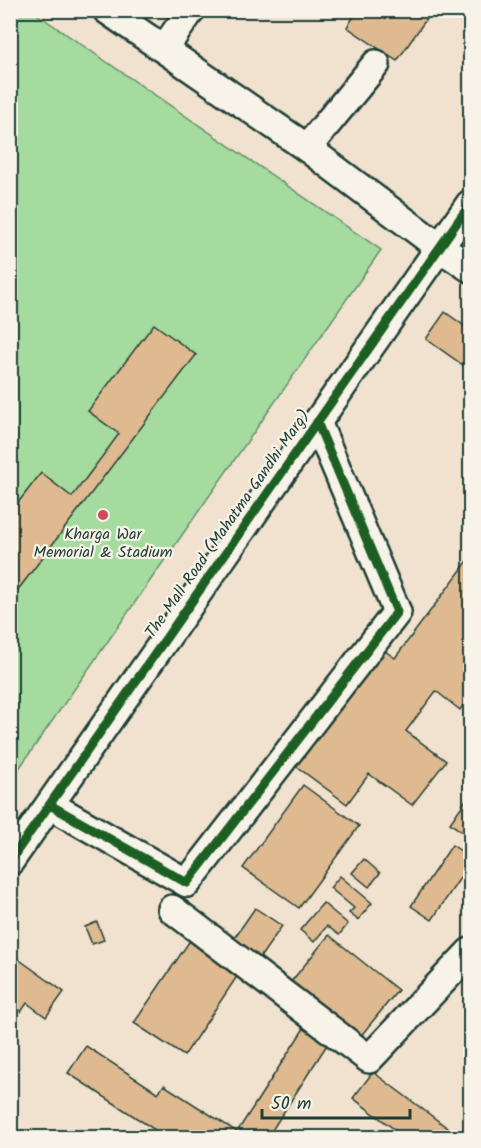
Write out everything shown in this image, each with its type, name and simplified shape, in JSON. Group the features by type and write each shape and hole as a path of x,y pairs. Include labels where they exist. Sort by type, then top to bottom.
{"street":[{"path":"107,10 307,148 439,247 471,268"},
{"path":"164,49 191,10"},
{"path":"307,148 376,64"},
{"name":"The Mall Road (Mahatma Gandhi Marg)","path":"10,861 471,204"},
{"path":"50,805 187,883 397,612 317,422"},
{"path":"172,909 369,1059 471,952"}],"green space":[{"name":"Kharga War Memorial & Stadium","path":"31,10 381,250 11,780 10,11"}],"building":[{"path":"358,10 417,10 427,18 397,61 347,27"},
{"path":"445,312 470,330 470,370 426,339"},
{"path":"154,324 196,355 14,595 10,593 10,513 41,473 72,497 119,434 88,411"},
{"path":"470,558 470,695 460,710 436,691 406,731 446,761 412,805 369,774 347,804 285,758 372,642 395,658"},
{"path":"303,785 359,826 299,908 243,868"},
{"path":"470,794 470,838 450,823"},
{"path":"452,845 470,857 470,863 432,920 411,906"},
{"path":"364,859 380,873 369,887 352,873"},
{"path":"340,876 372,903 358,920 349,913 354,908 330,888"},
{"path":"323,903 348,924 339,935 327,926 314,942 300,930"},
{"path":"255,908 282,926 257,962 230,944"},
{"path":"97,922 104,940 92,944 85,927"},
{"path":"329,935 398,990 355,1043 286,988"},
{"path":"193,936 242,969 184,1056 134,1023"},
{"path":"10,953 64,992 46,1017 27,1003 21,1012 10,1005"},
{"path":"308,1022 332,1037 267,1138 167,1138 68,1073 86,1046 158,1093 164,1085 237,1132"},
{"path":"373,1072 461,1138 406,1138 353,1098"}],"cycle path":[{"path":"10,861 470,204"},
{"path":"50,805 187,883 397,612 317,422"}],"place":[{"name":"Kharga War Memorial & Stadium","path":"103,515"}]}
